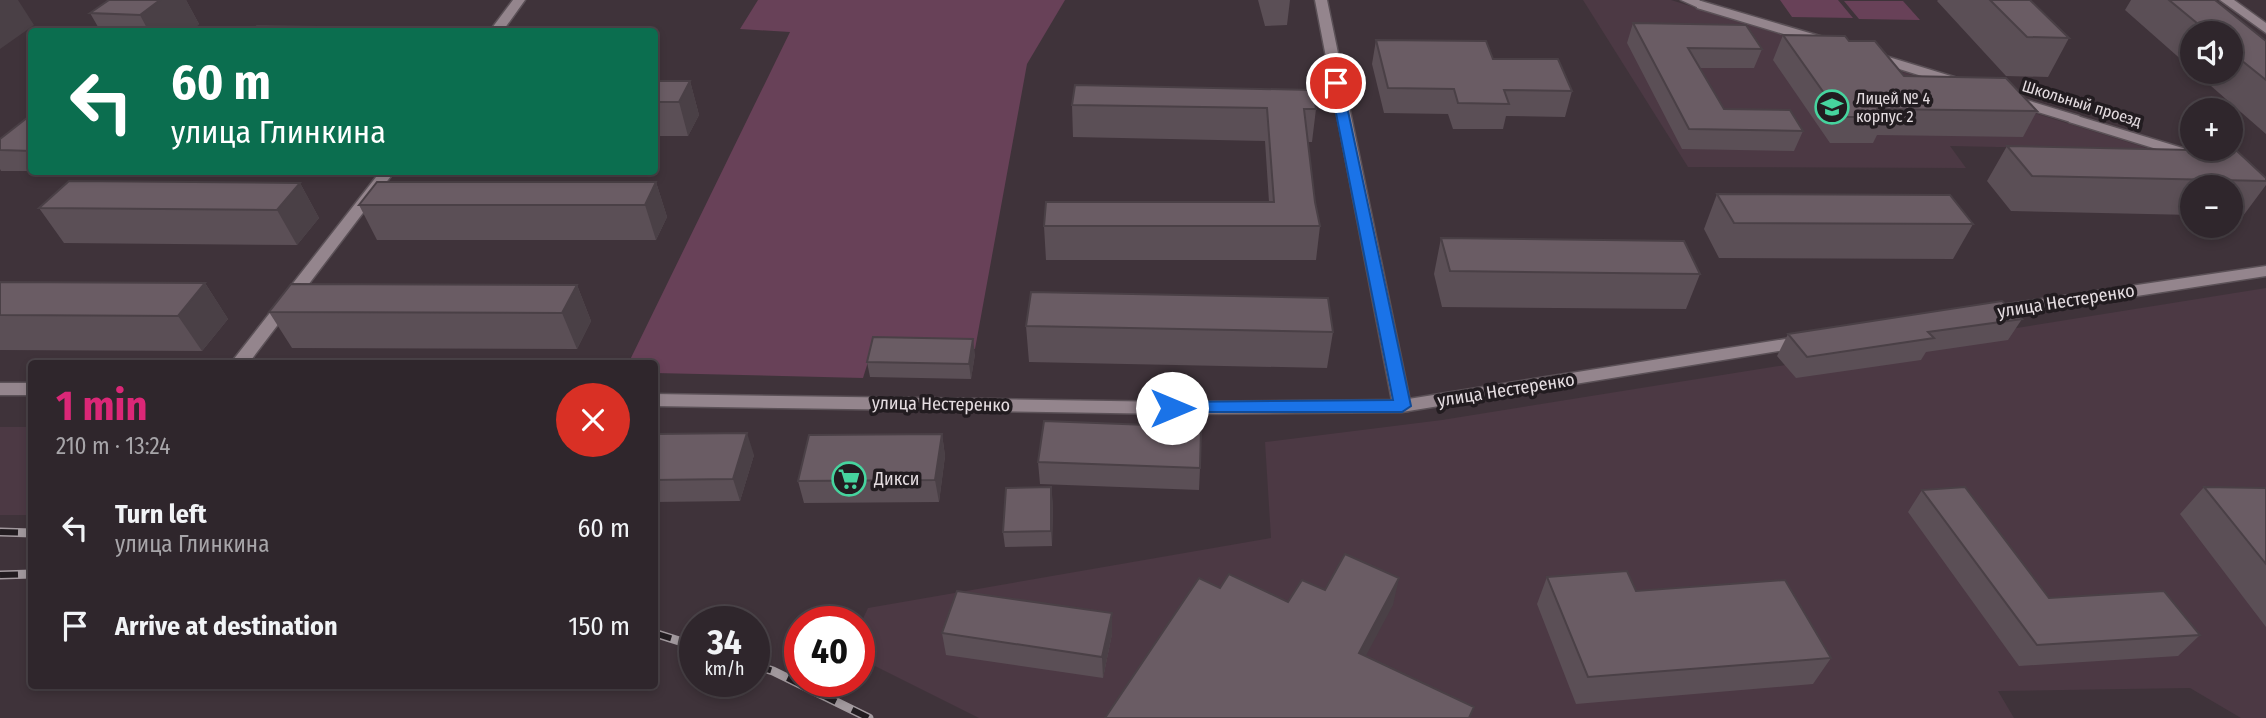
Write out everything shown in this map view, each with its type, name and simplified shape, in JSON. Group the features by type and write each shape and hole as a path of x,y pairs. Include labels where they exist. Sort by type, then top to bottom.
{"street":[{"path":"498,28 519,0"},
{"path":"1321,0 1402,406"},
{"path":"1687,0 1839,46"},
{"path":"2226,0 2266,29"},
{"path":"1858,52 1975,88"},
{"name":"Школьный проезд","path":"2001,96 2215,162"},
{"path":"242,360 385,175"},
{"name":"улица Нестеренко","path":"1977,315 2266,271"},
{"name":"улица Нестеренко","path":"658,400 1172,408 1402,406 1816,340"},
{"path":"0,389 28,389"}],"shaded area":[{"path":"758,0 1065,0 1027,64 975,349 872,349 863,378 658,373 658,360 630,360 790,32 740,29"},
{"name":"Лицей № 4 корпус 2","path":"1583,0 1671,0 2153,150 1950,146 1966,168 1688,167"},
{"path":"1780,0 1838,0 1853,18 1792,17"},
{"path":"1844,1 1903,1 1920,20 1859,19"},
{"path":"2266,288 2266,718 2241,718 2190,688 1998,691 2014,718 979,718 875,666 875,607 1271,538 1265,442 1442,420"},
{"path":"0,427 28,427 28,515 0,515"}],"building":[{"path":"109,0 160,0 140,15 90,13"},
{"path":"1990,0 2030,0 2069,38 2027,37"},
{"path":"2169,0 2215,0 2241,21 2194,21"},
{"path":"1633,23 1746,25 1762,49 1688,48 1724,109 1790,110 1803,131 1689,129"},
{"path":"2243,23 2266,41 2266,80 2243,62"},
{"path":"257,26 375,28 255,28"},
{"path":"1783,35 1845,36 1849,41 1875,41 1904,76 2006,78 2037,111 1878,109 1885,117 1841,117"},
{"path":"1376,40 1486,41 1493,59 1558,59 1572,91 1504,90 1509,104 1458,103 1454,89 1388,88"},
{"path":"658,81 690,81 679,102 658,102"},
{"path":"1075,85 1313,90 1316,109 1304,109 1320,226 1044,226 1046,202 1274,202 1267,108 1072,105"},
{"path":"28,117 28,151 0,150 0,139"},
{"path":"2007,146 2180,150 2180,161 2243,161 2243,157 2266,181 2243,181 2243,175 2180,175 2180,179 2032,176"},
{"path":"69,181 300,183 277,210 39,208"},
{"path":"377,182 656,182 645,205 359,205"},
{"path":"1717,194 1950,195 1973,224 1734,223"},
{"path":"1441,238 1684,241 1700,274 1450,271"},
{"path":"0,282 205,283 178,316 0,315"},
{"path":"291,284 577,285 562,313 269,312"},
{"path":"1031,292 1328,298 1333,332 1026,326"},
{"path":"2002,301 2022,319 1928,332 1934,338 1807,357 1788,334"},
{"path":"873,337 973,339 969,364 867,362"},
{"path":"1044,421 1201,427 1200,468 1038,462"},
{"path":"747,433 733,479 658,480 658,434"},
{"path":"942,434 935,480 798,481 809,435"},
{"path":"1051,487 1051,531 1003,532 1006,488"},
{"path":"1965,487 2049,598 2164,591 2200,635 2037,645 1922,490"},
{"path":"2204,487 2266,488 2266,564"},
{"path":"1345,554 1399,578 1359,653 1474,707 1469,718 1105,718 1199,578 1220,588 1229,574 1288,602 1302,580 1325,590"},
{"path":"1627,571 1636,591 1785,580 1831,658 1588,677 1547,577"},
{"path":"957,591 1112,613 1102,657 942,633"}],"railway":[{"path":"0,532 28,533"},
{"path":"0,575 28,574"},
{"path":"658,634 679,641"},
{"path":"770,670 869,718"}],"place":[{"name":"Лицей № 4 корпус 2","path":"1832,107"},
{"name":"Дикси","path":"849,479"}],"route":[{"path":"1172,408 1402,406 1336,83"}]}
